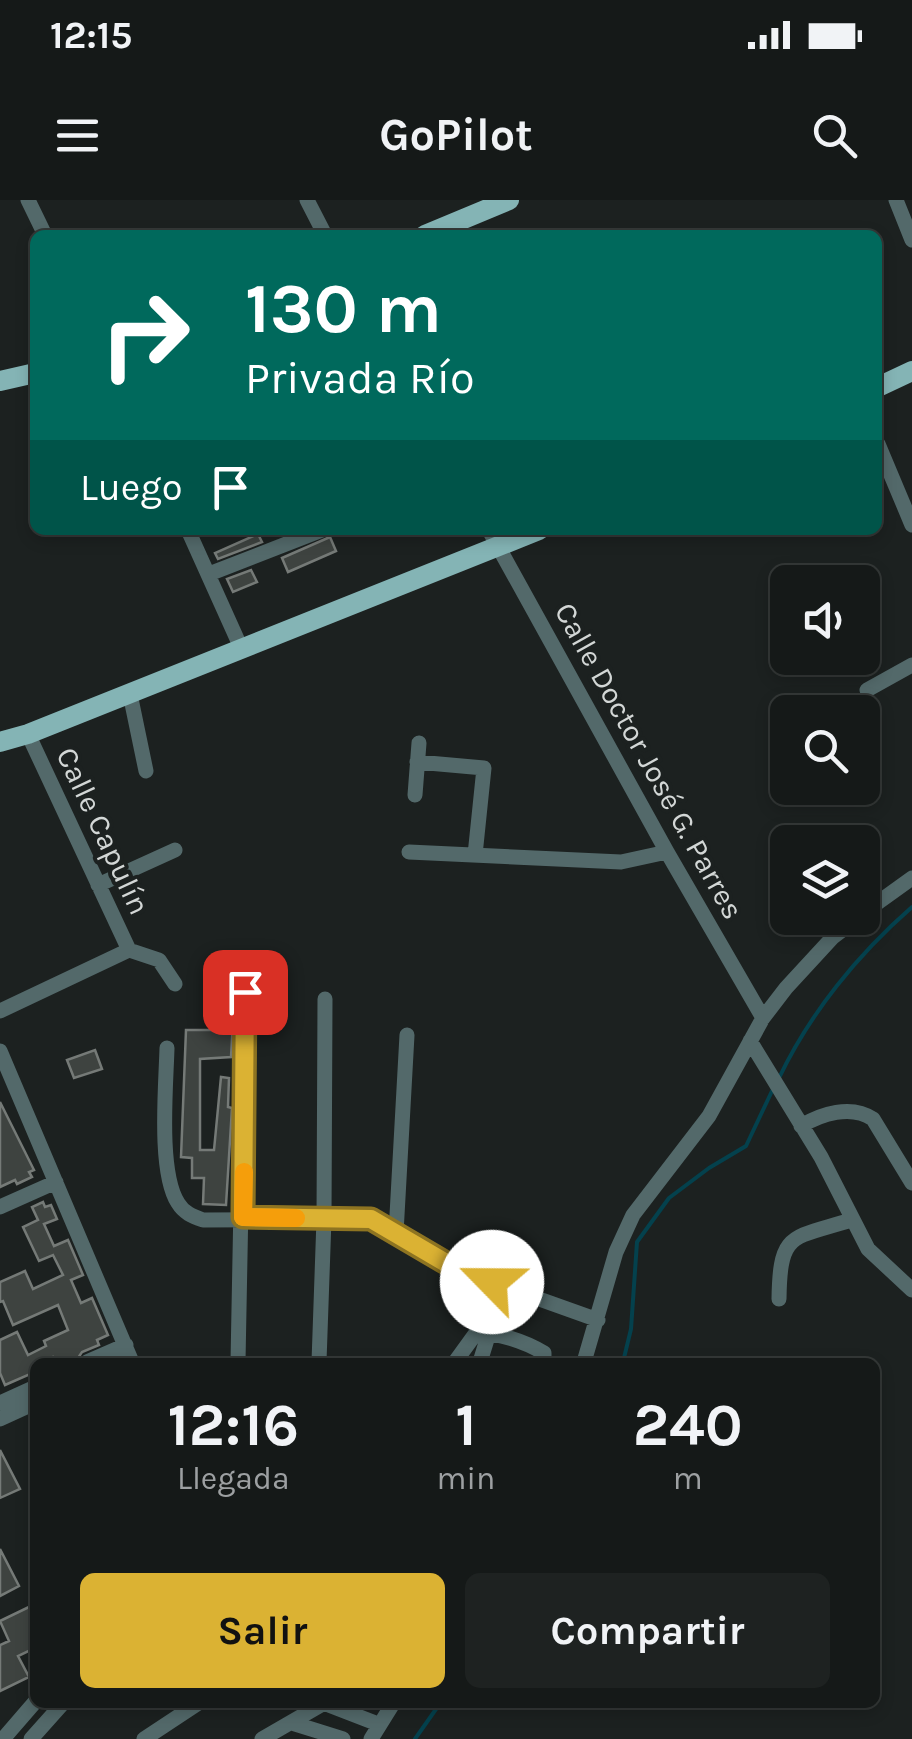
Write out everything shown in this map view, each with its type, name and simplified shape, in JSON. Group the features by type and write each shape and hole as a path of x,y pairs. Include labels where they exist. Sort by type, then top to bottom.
{"main road":[{"path":"436,230 509,200"},
{"path":"882,385 912,371"},
{"path":"0,382 30,374"},
{"path":"0,742 242,650 494,538"}],"street":[{"path":"28,200 43,230"},
{"path":"307,200 322,230"},
{"path":"896,200 912,240"},
{"path":"882,454 912,525"},
{"path":"190,535 242,650"},
{"path":"209,574 309,535"},
{"name":"Calle Doctor José G. Parres","path":"494,538 666,852 763,1018"},
{"path":"867,690 912,666"},
{"path":"130,694 146,770"},
{"name":"Calle Capulín","path":"28,734 129,950"},
{"path":"414,795 419,742"},
{"path":"417,762 484,768 475,855"},
{"path":"98,885 175,850"},
{"path":"409,852 621,862 666,852"},
{"path":"880,901 912,878"},
{"path":"585,1358 616,1252 633,1215 709,1116 754,1048 763,1018 838,935"},
{"path":"0,1011 129,950 159,960 175,984"},
{"path":"238,1358 245,992"},
{"path":"318,1358 324,1219 325,999"},
{"path":"396,1233 407,1035"},
{"path":"166,1048 166,1175 177,1202 188,1215 203,1220 371,1219 458,1270 598,1320"},
{"path":"754,1048 821,1157 868,1248 912,1290"},
{"path":"0,1052 128,1357 107,1358"},
{"path":"799,1123 846,1112 865,1114 912,1182"},
{"path":"0,1207 56,1182"},
{"path":"779,1299 780,1265 786,1245 796,1237 851,1220"},
{"path":"457,1358 476,1333 489,1333 532,1346 544,1358"},
{"path":"481,1358 489,1333"},
{"path":"0,1402 30,1388"},
{"path":"0,1419 30,1405"},
{"path":"3,1739 30,1708"},
{"path":"31,1739 59,1708"},
{"path":"144,1739 191,1708"},
{"path":"262,1739 315,1708"},
{"path":"332,1708 375,1732 390,1708"},
{"path":"292,1722 311,1734 343,1739"}],"building":[{"path":"256,535 262,542 218,559 215,553"},
{"path":"330,537 336,551 288,572 282,558"},
{"path":"251,570 257,582 233,592 227,579"},
{"path":"223,1021 233,1021 231,1057 200,1059 200,1150 214,1150 221,1077 229,1078 228,1107 232,1108 226,1205 203,1204 204,1178 192,1178 192,1158 181,1157 186,1030 223,1030"},
{"path":"95,1050 102,1069 74,1078 67,1060"},
{"path":"0,1102 34,1170 29,1172 32,1177 0,1187"},
{"path":"43,1202 45,1207 51,1205 57,1219 44,1224 54,1246 68,1240 83,1275 71,1280 81,1303 92,1298 108,1335 78,1358 30,1358 30,1374 5,1385 0,1373 0,1340 17,1332 28,1355 46,1346 44,1341 68,1330 58,1305 13,1325 3,1301 0,1302 0,1282 25,1271 33,1289 63,1275 53,1255 39,1261 23,1227 38,1220 32,1207"},
{"path":"0,1450 20,1489 0,1498"},
{"path":"0,1549 19,1586 0,1596"},
{"path":"30,1609 30,1650 18,1656 29,1677 0,1691 0,1645 9,1641 0,1621"}],"waterway":[{"path":"779,1078 805,1030 837,986 912,907"},
{"path":"624,1358 631,1329 637,1242 669,1198 746,1146 772,1091"},
{"path":"415,1739 437,1708"}],"slow traffic":[{"path":"244,1172 243,1217 296,1218"}],"route":[{"path":"245,992 243,1217 371,1219 458,1270 492,1282"}]}
